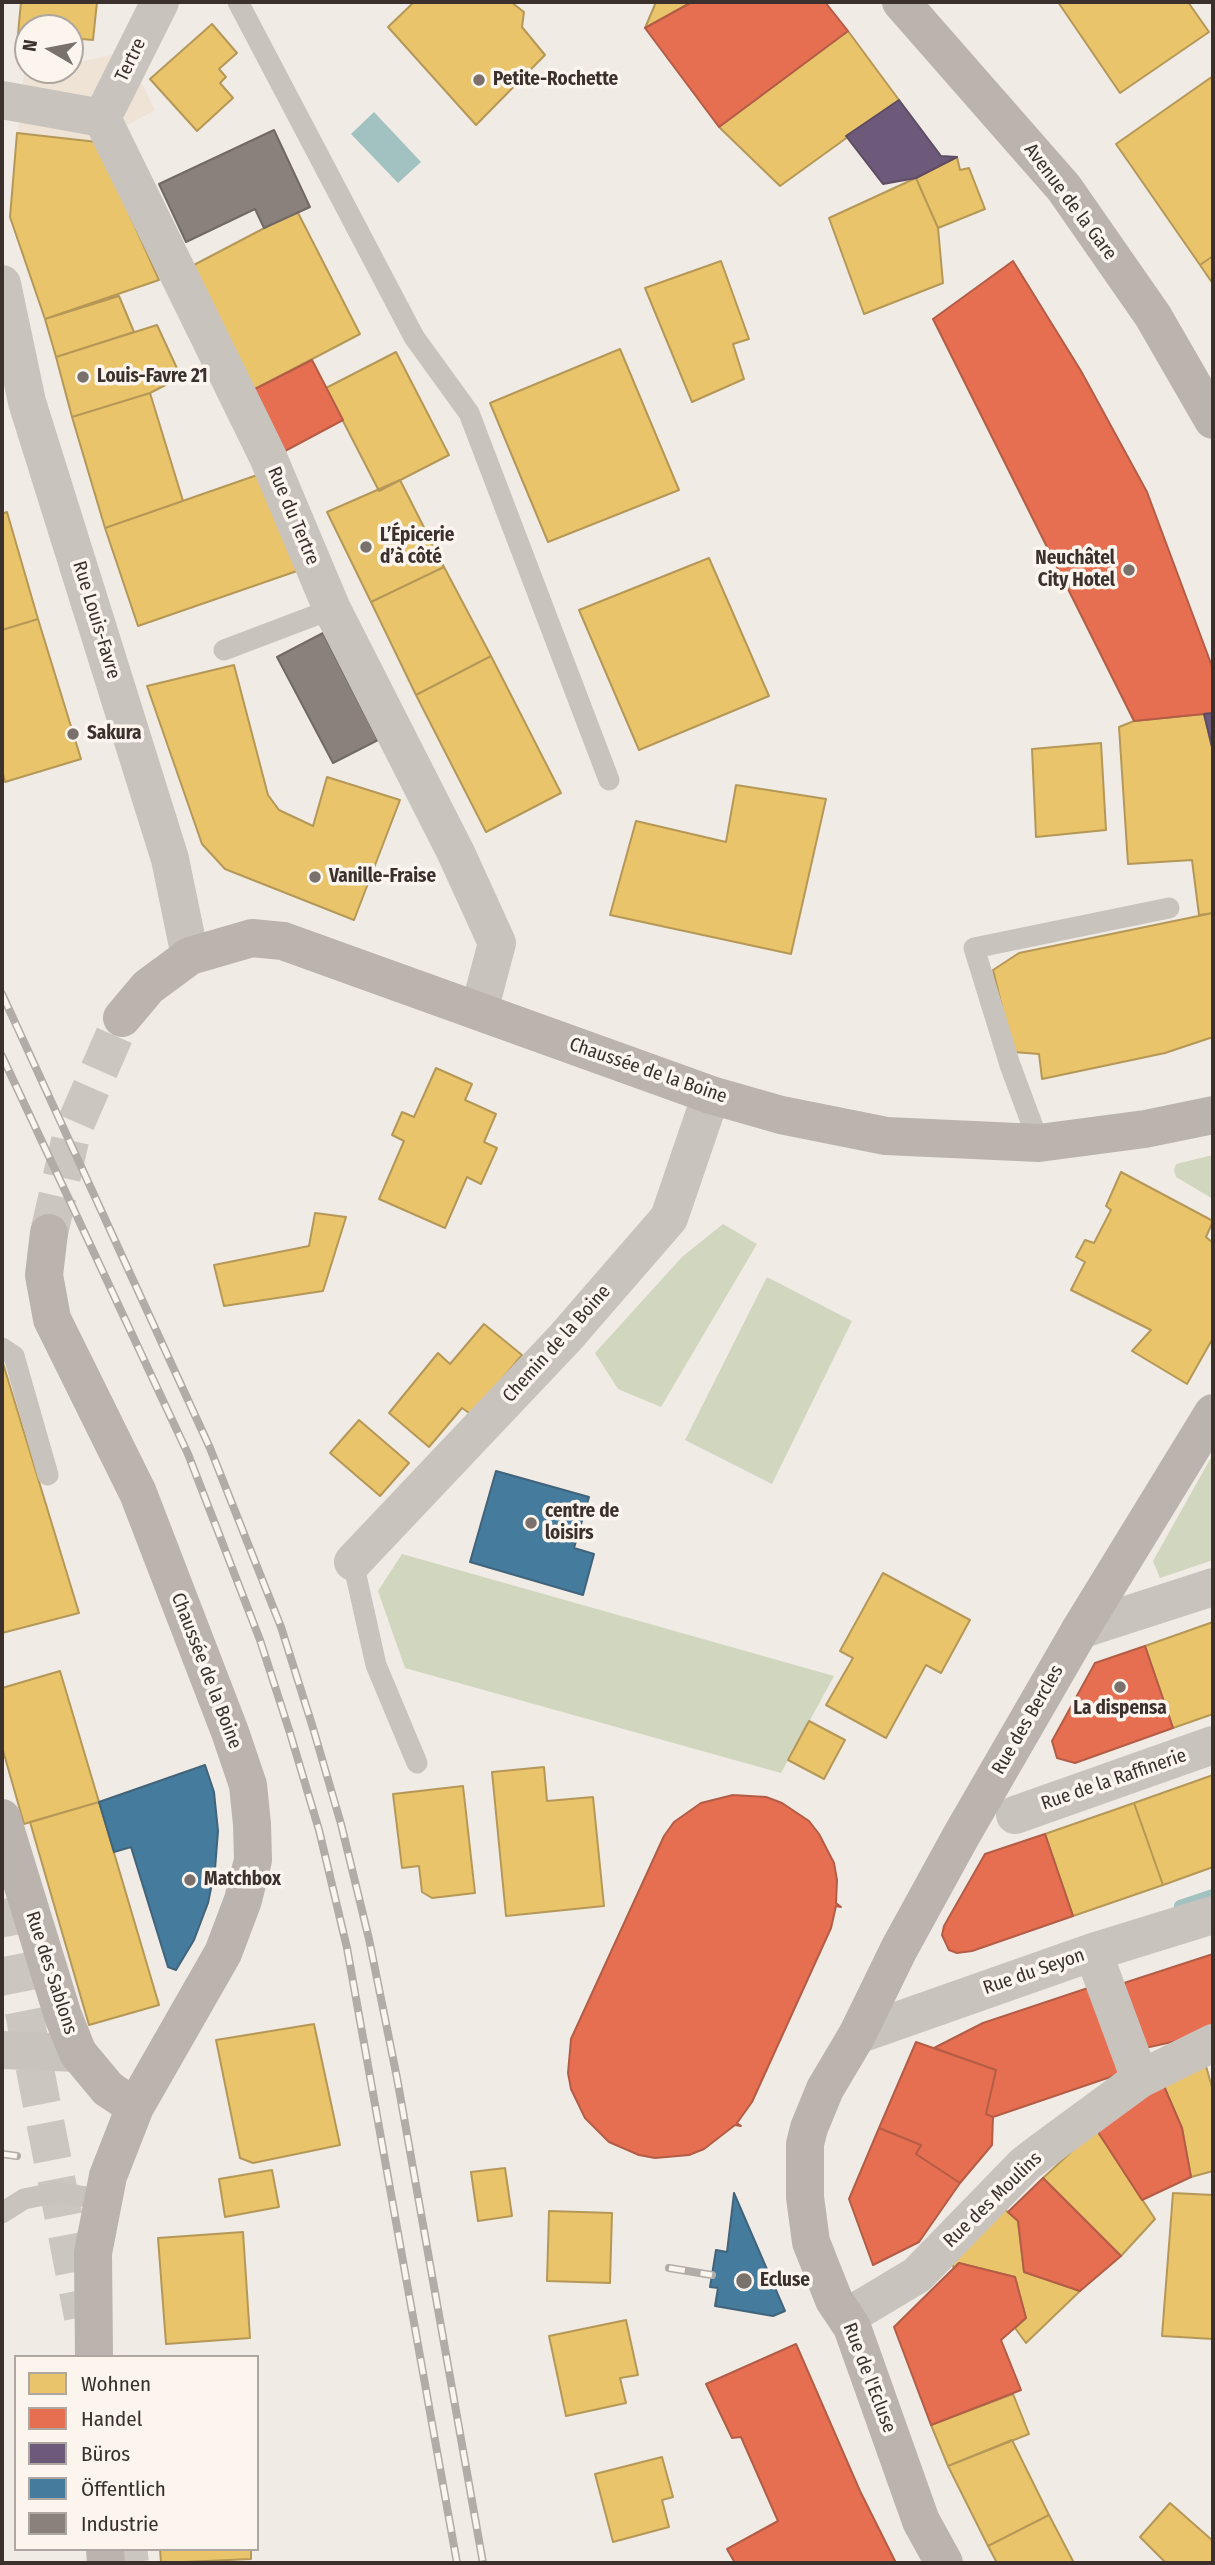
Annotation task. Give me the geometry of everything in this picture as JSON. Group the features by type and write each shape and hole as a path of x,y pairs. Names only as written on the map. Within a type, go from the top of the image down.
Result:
{"main road":[{"name":"Avenue de la Gare","path":"905,3 1064,188 1153,316 1213,420"},
{"name":"Chaussée de la Boine","path":"122,1018 148,987 190,956 252,938 283,941 711,1095 781,1115 886,1136 1039,1143 1145,1129 1213,1115"},
{"name":"Chaussée de la Boine","path":"49,1233 44,1275 52,1319 138,1493 230,1732 248,1785 253,1824 253,1860 243,1900 223,1953 135,2107 108,2176 93,2253 94,2355"},
{"name":"Rue des Bercles","path":"857,2035 899,1949 1080,1630 1213,1413"},
{"name":"Rue des Sablons","path":"2,1818 63,2016 78,2053 108,2089 135,2107"},
{"name":"Rue de l'Ecluse","path":"857,2035 825,2089 805,2144 805,2197 811,2242 834,2300 848,2317 921,2521 944,2563"}],"street":[{"name":"Tertre","path":"102,118 160,2"},
{"path":"2,100 102,118"},
{"name":"Rue du Tertre","path":"102,118 268,457 331,609 456,853 497,943 479,1011"},
{"name":"Rue Louis-Favre","path":"2,284 27,402 170,859 190,956"},
{"name":"Chemin de la Boine","path":"353,1562 565,1338 669,1218 711,1095"},
{"path":"1080,1630 1213,1587"},
{"name":"Rue de la Raffinerie","path":"1015,1815 1072,1782 1213,1745"},
{"name":"Rue du Seyon","path":"857,2035 1093,1952 1213,1915"},
{"path":"1093,1952 1140,2079"},
{"name":"Rue des Moulins","path":"848,2317 917,2275 1025,2164 1140,2079 1213,2043"},
{"path":"2,2050 78,2053"}],"lane":[{"path":"237,2 414,338 468,413 609,780"},
{"path":"224,650 331,609"},
{"path":"1039,1143 1010,1065 974,948 1169,908"},
{"path":"2,1348 14,1356 48,1475"},
{"path":"353,1562 376,1665 417,1763"},
{"path":"2,2213 24,2199 58,2193 103,2200"}],"green space":[{"path":"1213,1155 1213,1199 1176,1177 1174,1170 1176,1164"},
{"path":"723,1224 757,1244 661,1407 618,1389 595,1353 682,1257"},
{"path":"767,1277 852,1321 772,1484 685,1440"},
{"path":"1213,1454 1213,1560 1160,1578 1153,1561"},
{"path":"402,1554 834,1676 781,1773 405,1668 378,1591"}],"shaded area":[{"path":"126,52 155,110 97,142 18,133 23,84 84,84 84,61"}],"water":[{"path":"374,112 421,162 398,183 351,134"}],"building: Wohnen":[{"path":"21,2 97,2 93,40 84,39 84,14 20,14"},
{"name":"Petite-Rochette","path":"414,2 511,2 524,12 522,27 545,55 476,125 388,27"},
{"path":"656,2 692,2 645,28"},
{"path":"1058,2 1188,2 1209,32 1120,93"},
{"path":"212,24 237,53 219,69 226,77 220,83 233,98 197,131 150,79"},
{"path":"848,31 899,100 780,186 719,127"},
{"path":"1213,76 1213,256 1200,265 1116,144"},
{"path":"17,133 97,142 159,280 45,319 10,217"},
{"path":"957,157 960,170 969,168 985,209 938,228 916,178"},
{"path":"916,178 938,228 943,283 864,314 829,218"},
{"path":"297,211 360,334 253,390 190,267"},
{"path":"1213,256 1213,284 1200,265"},
{"path":"721,261 749,339 733,344 744,379 692,402 645,288"},
{"path":"119,296 134,332 56,357 45,319"},
{"path":"157,325 181,377 150,393 72,417 56,357"},
{"path":"620,349 679,490 548,542 490,403"},
{"path":"396,352 449,455 379,491 326,388"},
{"path":"150,393 183,501 105,528 72,417"},
{"path":"263,473 297,571 138,626 105,528"},
{"path":"400,480 444,567 371,602 327,512"},
{"path":"7,512 38,619 2,630 2,514"},
{"path":"709,558 769,696 639,750 579,610"},
{"path":"444,567 491,656 416,695 371,602"},
{"path":"38,619 81,759 5,782 2,770 2,630"},
{"path":"491,656 561,793 486,832 416,695"},
{"path":"234,665 268,795 279,810 313,826 327,777 400,800 354,920 225,869 202,844 147,686"},
{"path":"1204,714 1213,751 1213,913 1199,915 1192,860 1128,864 1119,727 1134,721"},
{"path":"1101,743 1106,830 1036,837 1032,749"},
{"path":"736,785 826,799 791,954 610,915 636,821 726,842"},
{"path":"1213,913 1213,1037 1165,1053 1042,1079 1039,1054 1013,1052 993,970 1019,953"},
{"path":"436,1068 472,1084 465,1100 496,1114 484,1142 497,1148 481,1184 467,1177 445,1228 379,1199 404,1141 392,1135 402,1112 414,1117"},
{"path":"1121,1172 1213,1221 1206,1237 1213,1243 1213,1338 1187,1384 1132,1351 1151,1330 1071,1290 1085,1262 1076,1257 1085,1240 1094,1243 1111,1210 1106,1206"},
{"path":"315,1213 346,1217 323,1291 224,1306 214,1265 309,1246"},
{"path":"484,1324 522,1355 472,1415 462,1408 429,1447 389,1413 438,1353 450,1364"},
{"path":"2,1360 79,1613 2,1633"},
{"path":"359,1420 409,1463 380,1496 330,1453"},
{"path":"883,1573 970,1620 941,1673 926,1665 886,1738 826,1705 853,1658 840,1651"},
{"path":"1213,1622 1213,1714 1173,1728 1145,1646"},
{"path":"60,1671 99,1802 24,1824 2,1747 2,1688"},
{"path":"809,1721 845,1740 824,1779 788,1760"},
{"path":"544,1767 547,1801 593,1797 604,1906 506,1916 492,1772"},
{"path":"1213,1775 1213,1867 1163,1885 1134,1803"},
{"path":"463,1786 475,1893 432,1898 422,1892 419,1866 402,1868 393,1794"},
{"path":"99,1802 159,2005 89,2025 30,1822"},
{"path":"1134,1803 1163,1885 1073,1916 1045,1834"},
{"path":"314,2024 340,2145 253,2163 240,2158 216,2040"},
{"path":"1206,2066 1213,2091 1213,2171 1191,2177 1182,2128 1163,2084"},
{"path":"1096,2129 1155,2219 1121,2256 1043,2178"},
{"path":"505,2168 512,2216 478,2221 471,2172"},
{"path":"272,2170 279,2207 225,2217 219,2179"},
{"path":"1173,2193 1213,2195 1213,2339 1162,2336"},
{"path":"1003,2208 1018,2221 1024,2272 1080,2291 1026,2343 1015,2328 1026,2318 1015,2277 959,2263 954,2268 950,2261"},
{"path":"549,2211 612,2213 610,2283 547,2281"},
{"path":"243,2232 250,2338 166,2344 158,2238"},
{"path":"626,2320 638,2375 620,2378 626,2403 566,2416 549,2336"},
{"path":"1013,2394 1029,2434 948,2466 931,2425"},
{"path":"1012,2440 1049,2515 988,2546 948,2466"},
{"path":"662,2457 673,2497 662,2500 669,2527 613,2542 595,2474"},
{"path":"1170,2503 1213,2541 1213,2563 1166,2563 1140,2537"},
{"path":"1049,2515 1074,2563 997,2563 988,2546"},
{"path":"160,2551 251,2551 251,2559 161,2563"}],"building: Handel":[{"path":"692,2 825,2 848,31 719,127 645,28"},
{"path":"1013,261 1081,371 1147,492 1213,669 1213,713 1134,721 933,319"},
{"path":"312,360 343,420 285,451 253,390"},
{"name":"La dispensa","path":"1145,1646 1173,1728 1075,1763 1057,1758 1052,1741 1095,1663"},
{"path":"733,1795 766,1797 782,1803 809,1821 834,1863 837,1880 836,1903 841,1907 836,1906 831,1928 752,2102 737,2123 741,2126 735,2125 704,2149 689,2155 655,2158 639,2155 609,2142 585,2118 571,2089 568,2073 571,2039 664,1836 674,1822 701,1803"},
{"path":"1045,1834 1073,1916 972,1951 957,1953 949,1950 942,1935 944,1926 985,1854"},
{"path":"1213,1954 1213,2033 1145,2048 1124,1983"},
{"path":"1097,1985 1128,2071 993,2117 986,2114 996,2070 934,2048 983,2023"},
{"path":"916,2042 996,2070 986,2114 993,2117 992,2145 960,2183 916,2154 921,2145 879,2128"},
{"path":"1163,2084 1182,2128 1191,2177 1142,2200 1096,2129"},
{"path":"879,2128 921,2145 916,2154 960,2183 919,2242 873,2265 849,2199"},
{"path":"1043,2178 1121,2256 1080,2291 1024,2272 1018,2221 1008,2212"},
{"path":"959,2263 1015,2277 1026,2318 1001,2340 1021,2390 931,2425 894,2327"},
{"path":"796,2344 860,2491 896,2563 735,2563 727,2549 778,2521 741,2437 732,2438 706,2384"}],"building: Büros":[{"path":"899,100 941,156 957,157 916,178 883,184 846,136"},
{"path":"1213,713 1213,751 1204,714"}],"building: Öffentlich":[{"name":"centre de loisirs","path":"496,1471 589,1497 574,1548 594,1554 583,1595 470,1562"},
{"path":"205,1765 214,1792 218,1831 215,1869 208,1903 194,1940 176,1970 168,1967 131,1847 114,1852 99,1802"},
{"path":"734,2193 785,2311 773,2316 715,2306 718,2288 710,2287 716,2250 727,2252"}],"building: Industrie":[{"path":"274,130 310,207 264,228 255,209 186,242 159,184"},
{"path":"323,633 378,740 333,763 277,657"}],"waterway":[{"path":"1180,1906 1213,1895"}],"tunnel":[{"path":"49,1233 72,1132 122,1018"},
{"path":"2,1899 83,2317"},
{"path":"128,2551 130,2563"}],"railway":[{"path":"2,994 210,1448 281,1627 313,1728 341,1824 369,1939 397,2078 483,2563"},
{"path":"2,1056 188,1454 260,1640 290,1733 319,1830 347,1948 457,2563"},
{"path":"2,2154 17,2156"},
{"path":"669,2268 712,2275"}],"place":[{"name":"Petite-Rochette","path":"479,80"},
{"name":"Louis-Favre 21","path":"83,377"},
{"name":"L’Épicerie d’à côté","path":"366,547"},
{"name":"Neuchâtel City Hotel","path":"1129,570"},
{"name":"Sakura","path":"73,734"},
{"name":"Vanille-Fraise","path":"315,877"},
{"name":"centre de loisirs","path":"531,1523"},
{"name":"La dispensa","path":"1120,1687"},
{"name":"Matchbox","path":"190,1880"},
{"name":"Ecluse","path":"744,2281"}]}
